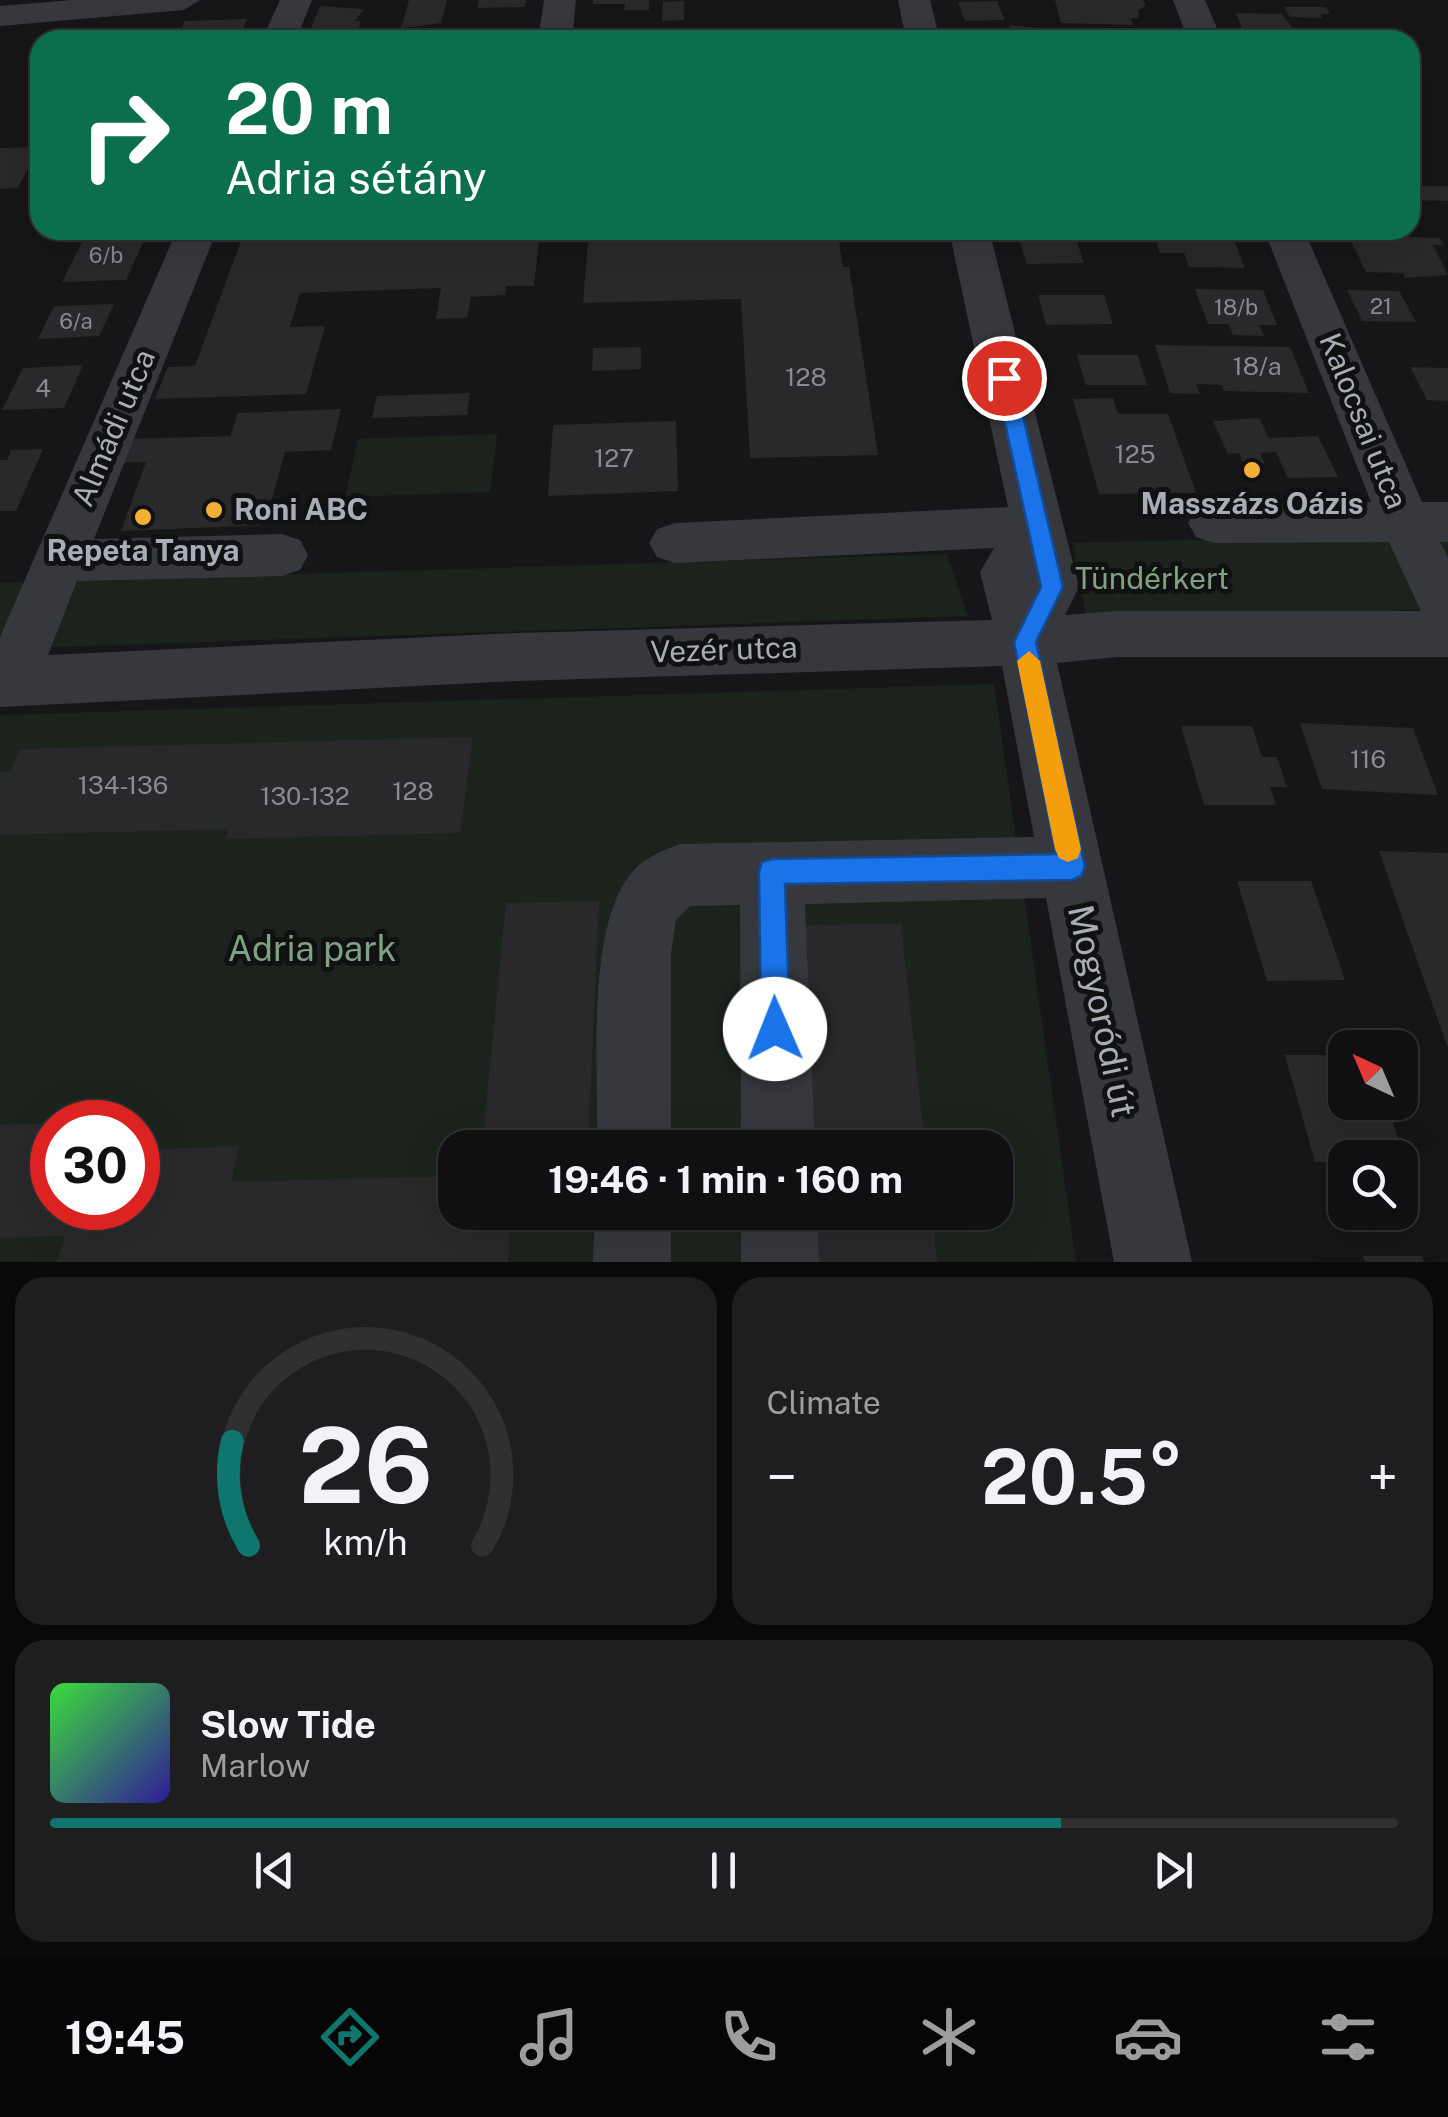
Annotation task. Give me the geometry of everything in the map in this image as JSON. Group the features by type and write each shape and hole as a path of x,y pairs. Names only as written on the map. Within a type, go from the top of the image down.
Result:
{"street":[{"path":"11,17 184,0"},
{"path":"282,30 296,0"},
{"path":"557,30 560,0"},
{"path":"914,0 922,30"},
{"path":"1189,0 1202,30"},
{"name":"Almádi utca","path":"4,682 193,240"},
{"path":"971,240 1052,587 1025,642"},
{"name":"Kalocsai utca","path":"1289,240 1426,523 1448,610"},
{"path":"1214,523 1426,523"},
{"path":"675,543 1040,526"},
{"path":"58,560 282,555"},
{"name":"Vezér utca","path":"4,682 536,656 1025,642 1118,634 1448,634"},
{"name":"Mogyoródi út","path":"1025,642 1153,1262"},
{"path":"634,1130 639,946 646,907 664,884 680,875 1072,867"},
{"path":"772,872 778,1130"},
{"path":"632,1262 633,1230"},
{"path":"779,1230 780,1262"}],"green space":[{"path":"497,434 490,492 345,497 358,439"},
{"name":"Tündérkert","path":"1448,533 1448,609 1086,618 1073,543"},
{"path":"947,554 968,616 0,649 0,583"},
{"name":"Adria park","path":"994,684 1076,1262 0,1262 0,715"}],"building":[{"path":"409,0 447,0 441,23 401,28"},
{"path":"479,0 526,0 525,7 477,8"},
{"path":"593,0 649,0 649,10 624,10 625,4 593,4"},
{"path":"1055,0 1143,0 1146,6 1138,10 1139,18 1131,18 1133,25 1061,23"},
{"path":"684,1 684,20 662,21 663,2"},
{"path":"997,1 1005,20 965,21 958,2"},
{"path":"320,6 364,9 355,21 361,21 358,30 310,30"},
{"path":"1284,7 1326,7 1330,14 1320,14 1322,18 1290,17"},
{"path":"1236,13 1282,14 1294,30 1243,30"},
{"path":"247,19 242,30 180,30 185,21"},
{"path":"1009,25 1048,30 1011,30"},
{"path":"30,147 30,168 17,188 0,189 0,148"},
{"path":"1420,186 1448,186 1448,201 1420,200"},
{"path":"1440,238 1444,245 1433,245 1448,275 1405,278 1403,273 1366,272 1350,240"},
{"path":"83,240 144,240 126,280 62,282"},
{"path":"241,240 539,240 534,286 506,286 505,295 471,297 467,318 436,319 441,288 300,293 290,327 325,326 306,394 155,399 168,367 195,366"},
{"path":"588,240 839,240 843,267 849,267 878,455 750,458 741,299 583,303"},
{"path":"1019,240 1076,240 1084,263 1027,264"},
{"path":"1156,240 1234,240 1245,268 1189,267 1184,253 1160,253"},
{"path":"1195,289 1263,290 1277,325 1259,325 1264,336 1233,335 1229,324 1208,324"},
{"path":"1347,290 1399,291 1416,322 1362,321"},
{"path":"1038,295 1104,295 1113,324 1046,325"},
{"path":"114,304 99,336 38,339 54,306"},
{"path":"1155,345 1290,347 1309,393 1224,391 1222,385 1196,384 1200,394 1170,393"},
{"path":"641,347 641,369 592,371 593,348"},
{"path":"1077,355 1138,355 1147,385 1086,385"},
{"path":"83,365 64,408 2,410 23,368"},
{"path":"1410,367 1448,368 1448,401 1427,400"},
{"path":"470,393 467,415 372,418 377,396"},
{"path":"1113,398 1118,414 1168,414 1196,493 1099,494 1073,399"},
{"path":"341,409 331,450 285,452 265,525 121,531 146,462 121,463 130,439 230,436 238,413"},
{"path":"1259,418 1269,438 1318,436 1338,477 1288,478 1276,452 1260,453 1265,464 1244,465 1239,453 1228,454 1213,421"},
{"path":"676,421 678,491 548,496 553,425"},
{"path":"43,449 16,511 0,511 0,460 7,460 11,450"},
{"path":"1300,723 1413,728 1438,795 1322,789"},
{"path":"1181,726 1252,726 1262,757 1277,757 1287,787 1270,787 1276,805 1204,805"},
{"path":"473,737 460,833 226,839 229,829 0,835 0,772 11,771 20,749"},
{"path":"1379,851 1448,853 1448,1046 1447,1046"},
{"path":"1237,881 1311,881 1345,980 1267,981"},
{"path":"599,901 589,1130 484,1130 506,903"},
{"path":"901,924 923,1130 812,1130 801,925"},
{"path":"1285,1055 1328,1055 1328,1120 1392,1120 1399,1140 1328,1140 1328,1162 1315,1162"},
{"path":"30,1124 30,1230 160,1230 160,1149 239,1146 231,1182 438,1176 438,1230 511,1230 508,1262 57,1262 65,1236 0,1238 0,1125"},
{"path":"817,1230 934,1230 937,1262 819,1262"},
{"path":"1363,1256 1422,1256 1424,1262 1365,1262"}],"slow traffic":[{"path":"1029,661 1068,849"}],"place":[{"name":"Masszázs Oázis","path":"1252,470"},
{"name":"Roni ABC","path":"214,510"},
{"name":"Repeta Tanya","path":"143,517"}],"route":[{"path":"775,1029 772,872 1072,867 1025,642 1052,587 1004,378"}]}
